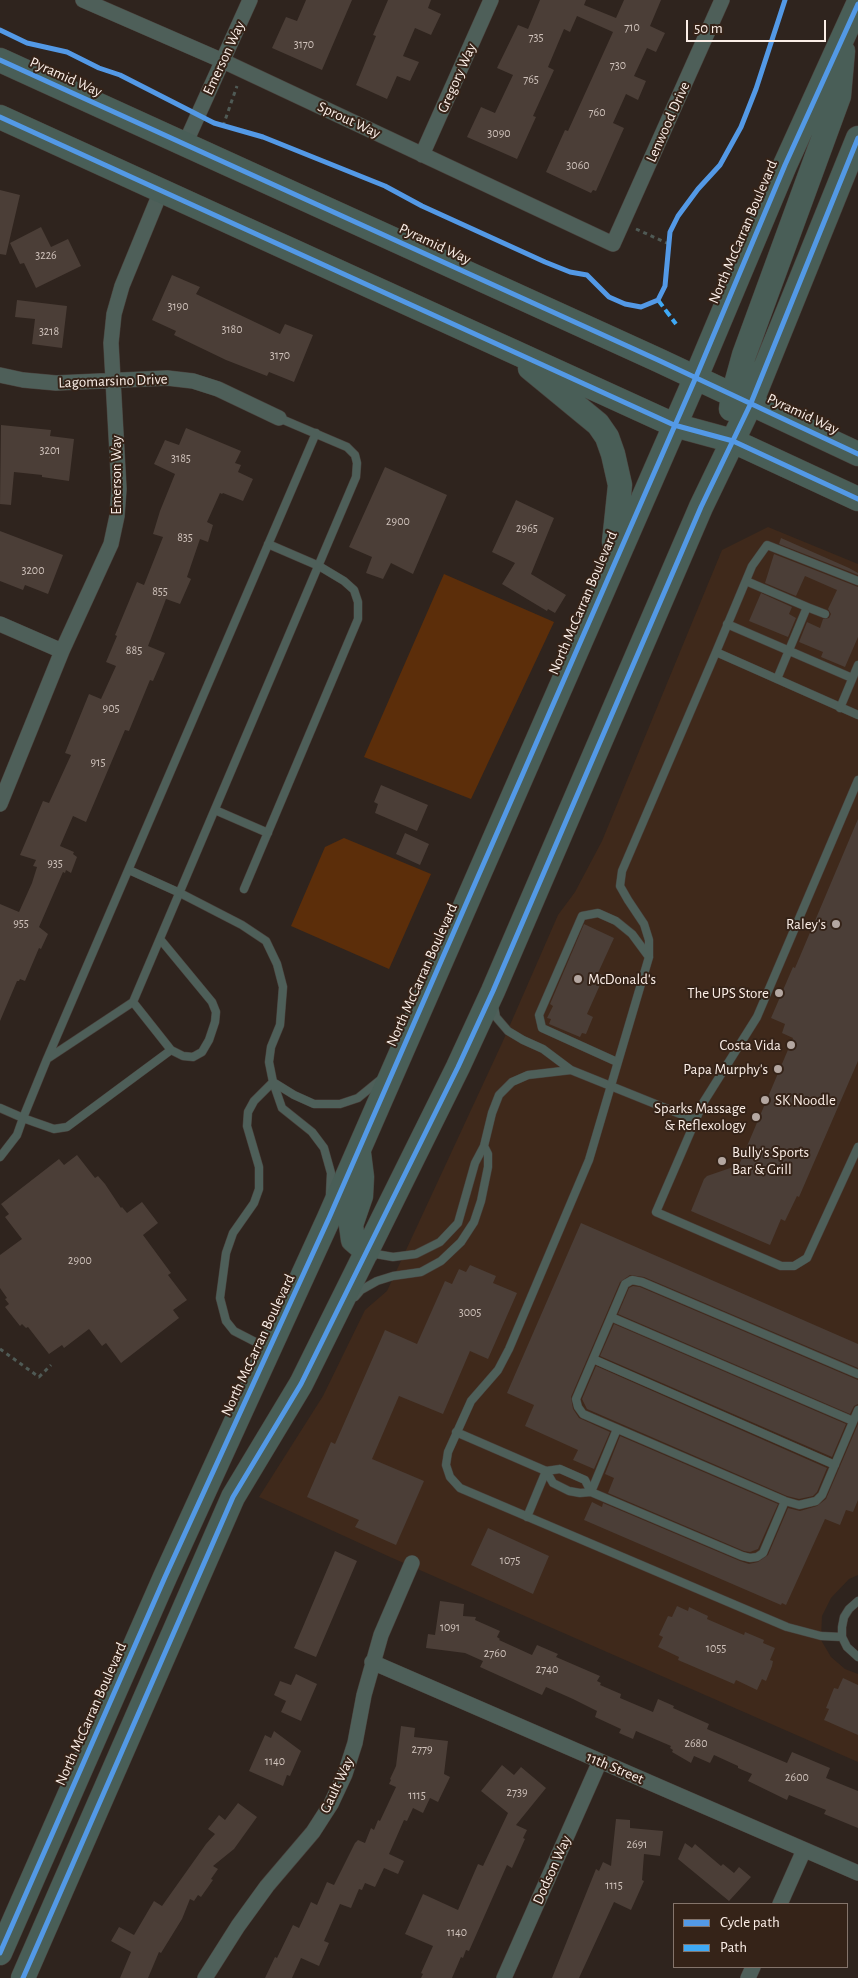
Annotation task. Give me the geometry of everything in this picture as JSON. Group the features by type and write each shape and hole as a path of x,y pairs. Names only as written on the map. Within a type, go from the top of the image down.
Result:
{"main road":[{"name":"North McCarran Boulevard","path":"0,1953 165,1576 270,1350 400,1057 609,573 696,378 785,165 858,4"},
{"path":"23,1978 232,1497 297,1391 458,1067 493,991 700,506 733,441 742,399 748,344 839,96 844,34"},
{"name":"Pyramid Way","path":"0,60 742,399 858,454"},
{"path":"0,117 506,347 674,426 733,441 858,499"},
{"path":"742,399 858,138"},
{"path":"506,347 598,424 607,437 620,486 618,516 609,573"},
{"path":"359,1148 362,1176 361,1196 351,1226 353,1240 367,1252"}],"street":[{"name":"Sprout Way","path":"83,0 243,70 613,244"},
{"name":"Emerson Way","path":"185,144 250,0"},
{"name":"Gregory Way","path":"422,155 491,0"},
{"name":"Lenwood Drive","path":"613,244 722,0"},
{"name":"Emerson Way","path":"0,804 62,651 111,544 117,516 119,488 111,343 114,314 122,286 161,191"},
{"name":"Lagomarsino Drive","path":"0,375 22,380 56,383 167,378 193,381 218,389 279,418"},
{"path":"0,624 62,651"},
{"name":"Gault Way","path":"205,1978 238,1926 267,1886 313,1832 331,1804 345,1774 355,1743 372,1662 381,1635 412,1563"},
{"name":"11th Street","path":"372,1662 858,1873"},
{"name":"Dodson Way","path":"504,1978 600,1761"},
{"path":"780,1903 804,1850"}],"lane":[{"path":"47,1059 134,1002 356,478 357,463 355,455 347,447 279,418"},
{"path":"0,1157 17,1136 47,1059 316,433"},
{"path":"244,888 358,619 358,602 354,590 344,581 319,566 268,544"},
{"path":"842,1637 821,1636 787,1627 460,1488 450,1477 446,1464 448,1452 470,1402 498,1370 509,1349 588,1160 649,957 649,940 644,924 620,886 622,872 752,566 767,545 858,581"},
{"path":"746,581 825,614"},
{"path":"777,679 807,607"},
{"path":"727,624 852,678"},
{"path":"716,652 858,715"},
{"path":"840,708 858,665"},
{"path":"858,780 757,1017 703,1103 656,1212 782,1266 794,1266 807,1258 858,1147"},
{"path":"215,810 268,833"},
{"path":"129,870 180,893 242,925 266,941 277,964 284,988 280,1025 271,1047 269,1062 273,1082 282,1108 312,1132 324,1148 331,1173 329,1218"},
{"path":"617,1062 542,1028 539,1015 582,916 598,913 616,921 632,934 649,957"},
{"path":"134,1002 171,1050 184,1056 193,1057 202,1052 212,1031 216,1012 212,1002 160,939"},
{"path":"493,991 496,1017 508,1031 543,1050 571,1070 695,1120"},
{"path":"0,1108 54,1129 68,1127 171,1050"},
{"path":"273,1082 294,1096 314,1104 340,1104 358,1098 373,1087 400,1057"},
{"path":"367,1252 393,1257 416,1254 440,1242 458,1223 499,1095 512,1082 528,1075 571,1070"},
{"path":"270,1350 234,1331 226,1321 220,1298 226,1253 233,1233 254,1203 259,1189 259,1167 247,1126 248,1112 254,1101 273,1082"},
{"path":"329,1327 361,1290 377,1281 392,1276 421,1272 441,1262 461,1242 474,1222 481,1201 488,1167 488,1154 484,1146"},
{"path":"858,1374 642,1282 632,1280 625,1284 576,1399 582,1414 785,1501 799,1505 816,1501 822,1495 858,1410"},
{"path":"611,1317 853,1421"},
{"path":"593,1359 835,1465"},
{"path":"591,1492 617,1429"},
{"path":"456,1432 546,1471 560,1469 569,1472 585,1480 591,1492"},
{"path":"546,1471 553,1483 569,1491 591,1492 750,1558 757,1557 763,1553 785,1501"},
{"path":"527,1517 546,1471"},
{"path":"858,1601 849,1609 844,1617 842,1627 842,1637 847,1647 858,1657"}],"path":[{"path":"223,126 243,70"},
{"path":"622,223 669,244"},
{"path":"0,1349 39,1378 51,1365"}],"shaded area":[{"path":"768,527 858,564 858,1575 849,1579 831,1598 822,1616 821,1640 831,1657 845,1669 858,1674 858,1762 390,1557 259,1497 323,1396 365,1310 387,1291 503,1041 558,915 575,892 602,841 722,550"},
{"path":"444,574 554,622 471,799 364,757"},
{"path":"344,838 431,874 389,969 291,926 325,847"}],"building":[{"path":"306,0 352,0 322,70 272,48 286,17 297,21"},
{"path":"388,0 431,0 428,8 441,14 431,35 415,28 403,56 419,62 410,81 397,76 387,99 356,85 376,36 373,35"},
{"path":"540,0 586,0 584,5 616,18 624,0 661,0 650,26 665,33 656,52 647,48 634,76 646,81 638,100 626,94 613,123 624,128 596,191 593,190 591,193 546,172 565,130 568,131 613,32 577,16 570,32 564,29 548,67 554,70 533,116 536,117 517,159 467,137 481,107 495,113 513,75 497,68 518,25 528,29"},
{"path":"0,190 20,195 6,255 0,254"},
{"path":"41,227 51,247 68,239 81,266 36,288 24,263 20,264 10,243"},
{"path":"172,275 200,287 196,294 280,334 285,324 313,335 294,382 269,372 267,376 226,360 174,335 176,331 152,320"},
{"path":"17,300 67,306 62,348 32,344 35,319 15,317"},
{"path":"1,425 51,430 50,436 74,439 69,481 42,477 42,475 14,472 11,505 0,504"},
{"path":"186,428 241,451 235,463 241,465 238,472 253,479 243,501 220,493 207,522 213,525 208,542 200,539 187,577 191,579 180,604 166,599 148,646 165,653 153,681 150,680 129,731 125,730 86,822 73,816 60,846 74,852 73,854 77,857 71,873 66,870 65,873 63,872 39,927 48,934 41,949 39,948 25,981 20,979 17,981 0,1021 0,904 19,912 32,883 37,867 33,866 36,860 20,855 43,801 49,803 71,755 65,753 89,694 101,699 116,666 106,662 137,582 144,585 163,537 153,534 175,474 154,464 165,440 179,445"},
{"path":"385,467 447,495 413,574 391,563 383,579 366,573 372,557 349,547"},
{"path":"516,500 554,518 531,574 566,595 555,613 548,609 547,611 502,584 515,563 492,552"},
{"path":"0,531 63,555 48,594 25,585 23,590 0,581"},
{"path":"781,538 849,568 858,573 858,575 779,544"},
{"path":"774,554 858,587 858,637 845,667 821,657 823,652 799,642 807,622 820,628 823,619 829,618 831,614 828,609 837,590 805,576 796,596 765,583"},
{"path":"761,593 792,607 789,614 796,618 788,637 749,621"},
{"path":"381,785 428,805 417,831 375,813 378,804 374,802"},
{"path":"858,819 858,1061 799,1197 797,1196 785,1221 781,1219 770,1245 691,1211 707,1176 739,1165 793,1038 782,1033 785,1024 771,1018 793,967 795,968"},
{"path":"405,833 429,844 420,865 396,854"},
{"path":"584,924 614,938 598,973 604,976 587,1014 593,1017 586,1034 582,1033 580,1037 549,1024 551,1019 547,1018 553,1006 550,1004"},
{"path":"77,1155 95,1178 98,1176 105,1184 121,1208 127,1213 142,1202 158,1223 143,1235 171,1273 168,1275 187,1300 173,1310 179,1318 121,1363 106,1343 102,1346 89,1329 64,1348 62,1345 49,1354 28,1327 26,1328 22,1324 20,1326 5,1307 9,1304 0,1288 0,1255 22,1239 5,1217 9,1214 1,1204 59,1159 64,1165"},
{"path":"581,1223 858,1344 858,1368 644,1277 630,1275 620,1282 571,1397 573,1409 579,1418 610,1432 594,1469 573,1460 578,1450 525,1426 534,1405 507,1393"},
{"path":"470,1265 496,1276 493,1283 517,1293 488,1359 470,1351 443,1414 399,1396 372,1459 424,1481 396,1545 355,1527 359,1520 307,1497 331,1442 335,1444 385,1330 417,1344 445,1281 452,1284 459,1269 466,1272"},
{"path":"633,1286 640,1287 858,1380 858,1404 854,1406 850,1414 618,1314 629,1288"},
{"path":"614,1324 846,1424 832,1457 600,1356"},
{"path":"596,1366 827,1468 817,1492 813,1496 799,1499 787,1496 587,1409 582,1399"},
{"path":"858,1424 858,1500 853,1512 846,1510 840,1525 825,1519 786,1605 782,1603 781,1605 584,1520 592,1502 602,1507 603,1503 740,1561 749,1564 758,1562 768,1555 788,1508 800,1511 817,1506 826,1499"},
{"path":"620,1436 778,1504 758,1549 750,1552 744,1551 608,1493 614,1478 605,1474"},
{"path":"488,1528 549,1556 533,1594 471,1565"},
{"path":"335,1551 357,1561 316,1657 294,1648"},
{"path":"440,1601 464,1604 463,1616 476,1617 475,1620 500,1631 497,1637 499,1640 532,1655 537,1645 558,1654 556,1657 600,1676 597,1681 601,1683 600,1685 621,1694 620,1698 653,1712 658,1699 709,1724 707,1729 787,1763 792,1752 830,1768 826,1778 858,1791 858,1828 824,1814 826,1810 789,1795 787,1800 748,1781 752,1774 714,1755 710,1763 694,1756 691,1763 672,1752 671,1746 636,1731 633,1739 619,1733 621,1729 595,1717 597,1711 546,1687 542,1695 480,1667 483,1661 465,1653 426,1648 428,1634 435,1635"},
{"path":"677,1606 688,1611 689,1607 708,1616 707,1619 744,1635 745,1632 764,1640 763,1643 775,1648 770,1660 773,1661 772,1666 766,1681 762,1679 757,1690 736,1680 734,1684 678,1660 679,1657 658,1647 663,1637 659,1635 668,1616 672,1617"},
{"path":"296,1674 317,1684 301,1721 281,1712 286,1701 274,1695 280,1681 291,1685"},
{"path":"843,1678 858,1685 858,1735 824,1720 829,1709 826,1708 834,1688 838,1689"},
{"path":"401,1726 415,1728 414,1737 448,1741 444,1774 450,1777 438,1802 430,1798 423,1813 413,1808 407,1821 404,1820 389,1854 404,1861 398,1874 384,1868 375,1887 365,1883 362,1890 359,1889 351,1908 340,1904 324,1941 329,1943 319,1966 301,1958 292,1978 265,1978 293,1925 299,1928 311,1902 317,1905 327,1882 334,1885 355,1843 358,1840 365,1843 371,1828 374,1830 378,1820 380,1821 396,1787 389,1784 396,1766"},
{"path":"274,1731 301,1751 290,1776 287,1775 283,1786 249,1771 265,1735 271,1738"},
{"path":"502,1765 514,1775 521,1767 546,1788 516,1825 527,1830 523,1838 525,1839 512,1868 507,1865 469,1951 466,1950 463,1958 461,1957 452,1978 421,1978 423,1974 421,1973 433,1946 405,1934 423,1894 458,1910 478,1864 483,1866 508,1813 481,1791"},
{"path":"238,1803 257,1817 234,1849 213,1866 218,1869 201,1897 198,1895 194,1901 190,1899 182,1919 161,1953 159,1952 148,1978 120,1978 131,1952 111,1941 119,1927 134,1935 154,1901 162,1906 215,1834 208,1829 219,1815 225,1820"},
{"path":"616,1819 630,1820 630,1828 663,1831 660,1856 644,1854 642,1880 644,1881 631,1910 614,1902 579,1978 552,1978 596,1869 599,1871 603,1862 611,1866"},
{"path":"685,1843 692,1848 695,1844 721,1866 723,1864 734,1873 739,1867 751,1877 729,1901 678,1859"}],"marked path":[{"path":"658,300 676,324"}],"cycle path":[{"path":"0,30 27,43 67,52 99,68 120,75 214,123 263,137 385,186 422,206 545,262 570,272 587,275 609,297 625,304 641,307 658,300 665,286 670,232 678,216 698,189 720,165 741,127 756,89 785,0"},
{"path":"0,1953 165,1577 329,1218 696,377 785,165 858,4"},
{"path":"0,60 658,360 858,454"},
{"path":"0,117 674,425 733,441 858,499"},
{"path":"23,1978 233,1497 301,1384 458,1067 493,991 701,507 751,403 858,138"}],"place":[{"name":"Raley's","path":"836,924"},
{"name":"McDonald's","path":"578,979"},
{"name":"The UPS Store","path":"779,993"},
{"name":"Costa Vida","path":"791,1045"},
{"name":"Papa Murphy's","path":"778,1069"},
{"name":"SK Noodle","path":"765,1100"},
{"name":"Sparks Massage & Reflexology","path":"756,1117"},
{"name":"Bully's Sports Bar & Grill","path":"722,1161"}]}
